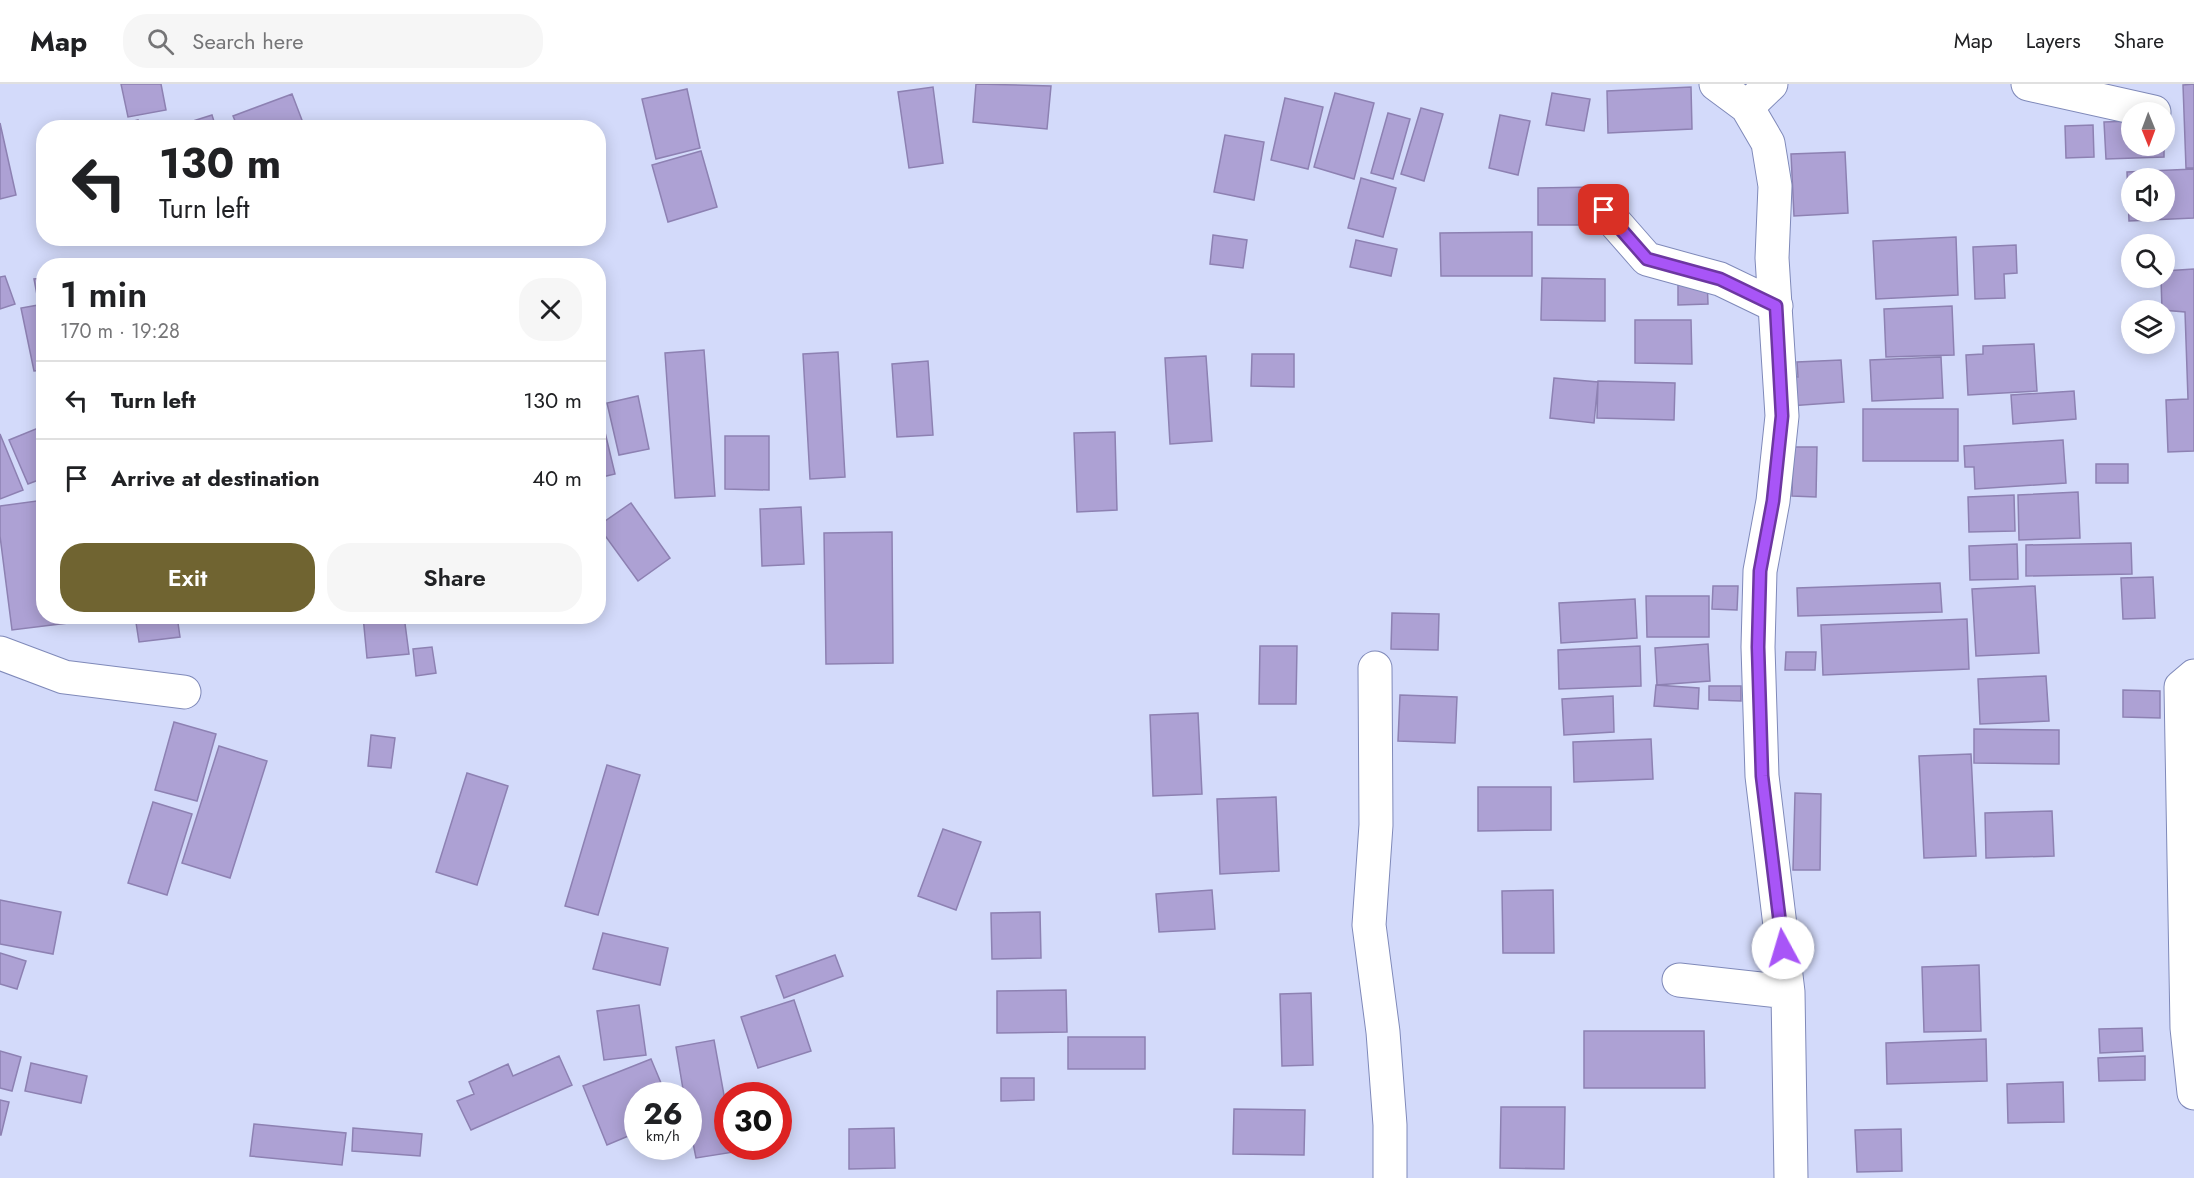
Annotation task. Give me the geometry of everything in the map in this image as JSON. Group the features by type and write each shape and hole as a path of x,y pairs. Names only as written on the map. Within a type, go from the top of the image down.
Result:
{"street":[{"path":"1716,84 1747,108 1768,143 1775,186 1772,258 1782,416 1773,501 1760,571 1758,647 1762,776 1788,992 1791,1178"},
{"path":"1747,108 1772,84"},
{"path":"2028,84 2121,105"},
{"path":"1604,210 1647,259 1720,279 1776,306"},
{"path":"0,653 64,677 184,692"},
{"path":"1375,668 1376,825 1369,925 1383,1032 1390,1125 1390,1178"},
{"path":"2194,676 2181,687 2187,1028 2194,1094"},
{"path":"1678,980 1788,992"}],"building":[{"path":"121,84 161,84 166,110 128,117"},
{"path":"976,84 1051,86 1047,129 973,122"},
{"path":"2194,84 2194,168 2186,168 2183,85"},
{"path":"933,87 943,163 909,168 898,92"},
{"path":"1691,87 1692,129 1608,133 1607,91"},
{"path":"687,89 700,148 656,159 642,99"},
{"path":"1335,93 1374,103 1354,179 1314,167"},
{"path":"1552,93 1590,99 1584,131 1546,125"},
{"path":"292,94 302,120 235,120 233,116"},
{"path":"1285,98 1323,107 1308,169 1271,160"},
{"path":"1421,108 1443,114 1424,181 1401,174"},
{"path":"1388,113 1410,119 1393,179 1371,173"},
{"path":"212,115 214,120 196,120"},
{"path":"1500,115 1530,121 1518,175 1489,168"},
{"path":"2121,121 2121,156 2164,157 2106,159 2104,122"},
{"path":"0,123 16,195 0,199"},
{"path":"2093,125 2094,157 2066,158 2065,126"},
{"path":"1225,135 1264,142 1254,200 1214,192"},
{"path":"701,151 717,207 668,222 652,165"},
{"path":"1845,152 1848,213 1794,216 1791,154"},
{"path":"2194,169 2194,218 2175,219 2175,170"},
{"path":"1361,178 1396,188 1383,237 1348,228"},
{"path":"1596,187 1596,225 1538,225 1538,188"},
{"path":"1532,232 1532,276 1441,276 1440,233"},
{"path":"1213,235 1247,240 1243,268 1210,264"},
{"path":"1956,237 1958,295 1876,299 1873,241"},
{"path":"1356,240 1397,249 1391,276 1350,267"},
{"path":"2016,245 2017,273 2004,274 2005,298 1975,299 1973,247"},
{"path":"2194,269 2194,451 2168,452 2166,400 2188,399 2185,312 2175,311 2175,300 2162,300 2161,288 2175,288 2175,270"},
{"path":"5,276 15,304 0,309 0,277"},
{"path":"1542,278 1605,279 1605,321 1541,320"},
{"path":"1707,278 1708,304 1678,305 1678,279"},
{"path":"36,305 36,371 34,371 21,308"},
{"path":"1952,306 1954,355 1886,357 1884,309"},
{"path":"1635,320 1691,320 1692,364 1635,363"},
{"path":"2034,344 2037,391 1968,395 1966,355 1983,354 1983,346"},
{"path":"704,350 715,496 675,498 665,353"},
{"path":"838,352 845,477 810,479 803,354"},
{"path":"1252,354 1294,354 1294,387 1251,386"},
{"path":"1206,356 1212,441 1170,444 1165,358"},
{"path":"1941,357 1943,398 1872,401 1870,360"},
{"path":"1841,360 1844,402 1789,406 1787,377 1798,377 1797,362"},
{"path":"928,361 933,435 897,437 892,364"},
{"path":"1554,378 1598,382 1594,423 1550,418"},
{"path":"1598,381 1675,383 1674,420 1597,418"},
{"path":"2074,391 2076,419 2013,424 2011,395"},
{"path":"638,396 649,449 619,455 607,403"},
{"path":"1863,409 1958,409 1958,461 1863,461"},
{"path":"36,429 36,481 28,484 9,440"},
{"path":"1115,432 1117,510 1077,512 1074,433"},
{"path":"0,434 23,490 0,499"},
{"path":"606,436 615,474 606,476"},
{"path":"725,436 769,436 769,490 725,489"},
{"path":"2063,440 2066,483 1975,489 1974,467 1965,467 1964,446"},
{"path":"1793,447 1817,447 1816,497 1792,496"},
{"path":"2096,464 2128,464 2128,483 2096,483"},
{"path":"2078,492 2080,538 2019,540 2018,495"},
{"path":"2014,495 2015,531 1969,532 1968,497"},
{"path":"36,501 36,624 60,624 12,630 0,536 0,506"},
{"path":"631,503 670,558 638,581 606,537 606,520"},
{"path":"801,507 804,564 762,566 760,509"},
{"path":"892,532 893,663 826,664 824,533"},
{"path":"2131,543 2132,574 2026,576 2026,545"},
{"path":"2017,544 2018,579 1970,580 1969,546"},
{"path":"2153,577 2155,618 2123,619 2121,578"},
{"path":"1940,583 1942,612 1798,616 1797,588"},
{"path":"1713,586 1738,586 1737,610 1712,609"},
{"path":"2035,586 2039,653 1976,656 1972,589"},
{"path":"1646,596 1709,596 1709,637 1647,637"},
{"path":"1635,599 1637,638 1561,643 1559,603"},
{"path":"1392,613 1439,614 1438,650 1391,649"},
{"path":"1967,619 1969,669 1823,675 1821,625"},
{"path":"136,624 178,624 180,637 139,642"},
{"path":"364,624 405,624 409,654 367,658"},
{"path":"1708,644 1710,681 1657,685 1655,648"},
{"path":"1260,646 1297,646 1296,704 1259,704"},
{"path":"1640,646 1641,686 1559,689 1558,650"},
{"path":"432,647 436,673 416,676 413,649"},
{"path":"1786,652 1816,652 1815,670 1785,670"},
{"path":"2046,676 2049,721 1980,724 1978,679"},
{"path":"1656,685 1699,688 1698,709 1654,706"},
{"path":"1709,686 1741,686 1741,701 1709,700"},
{"path":"2123,690 2160,691 2160,718 2123,717"},
{"path":"1400,695 1457,697 1455,743 1398,741"},
{"path":"1613,696 1614,732 1564,735 1562,699"},
{"path":"1198,713 1202,794 1153,796 1150,715"},
{"path":"174,722 216,734 197,801 155,790"},
{"path":"1974,729 2059,730 2059,764 1974,763"},
{"path":"371,735 395,738 391,768 368,766"},
{"path":"1651,739 1653,779 1574,782 1573,742"},
{"path":"219,746 267,761 230,878 182,863"},
{"path":"1971,754 1976,856 1924,858 1919,756"},
{"path":"607,765 640,775 598,915 565,906"},
{"path":"467,773 508,786 477,885 436,872"},
{"path":"1478,787 1551,787 1551,830 1478,831"},
{"path":"1795,793 1821,794 1820,870 1793,870"},
{"path":"1276,797 1279,871 1220,874 1217,799"},
{"path":"153,802 192,814 167,895 128,883"},
{"path":"2052,811 2054,856 1986,858 1985,813"},
{"path":"943,829 981,842 956,910 918,896"},
{"path":"1212,890 1215,929 1159,932 1156,894"},
{"path":"1553,890 1554,953 1503,953 1502,891"},
{"path":"0,900 61,912 53,954 0,944"},
{"path":"1040,912 1041,958 992,959 991,913"},
{"path":"603,933 668,948 660,985 593,969"},
{"path":"0,953 26,961 17,989 0,984"},
{"path":"835,955 843,976 784,998 776,976"},
{"path":"1979,965 1981,1031 1924,1032 1922,967"},
{"path":"1066,990 1067,1032 997,1033 997,991"},
{"path":"1311,993 1313,1065 1282,1066 1280,994"},
{"path":"794,1000 811,1051 758,1068 741,1017"},
{"path":"639,1005 646,1055 604,1060 597,1011"},
{"path":"2142,1028 2143,1051 2100,1053 2099,1029"},
{"path":"1584,1031 1704,1031 1705,1088 1584,1088"},
{"path":"1068,1037 1145,1037 1145,1069 1068,1069"},
{"path":"1986,1039 1987,1081 1887,1084 1886,1043"},
{"path":"714,1040 722,1082 714,1082 714,1155 702,1157 702,1082 682,1082 676,1047"},
{"path":"0,1051 21,1057 12,1091 0,1088"},
{"path":"559,1056 572,1085 471,1130 457,1101 474,1094 469,1082 508,1064 513,1076"},
{"path":"2145,1056 2145,1080 2099,1081 2098,1058"},
{"path":"651,1059 661,1082 624,1082 624,1138 607,1145 583,1086"},
{"path":"31,1063 87,1076 81,1103 25,1091"},
{"path":"1001,1078 1034,1078 1034,1100 1001,1101"},
{"path":"2063,1082 2064,1122 2008,1123 2007,1084"},
{"path":"0,1100 9,1102 1,1135 0,1135"},
{"path":"1501,1107 1565,1107 1564,1169 1500,1168"},
{"path":"1234,1109 1305,1110 1304,1155 1233,1154"},
{"path":"254,1124 346,1133 342,1165 250,1156"},
{"path":"353,1128 422,1134 420,1156 352,1151"},
{"path":"894,1128 895,1168 849,1169 849,1129"},
{"path":"1901,1129 1902,1171 1857,1172 1855,1130"}],"route":[{"path":"1604,210 1647,259 1720,279 1776,306 1782,416 1773,501 1760,571 1758,647 1762,776 1772,840 1783,948"}]}
